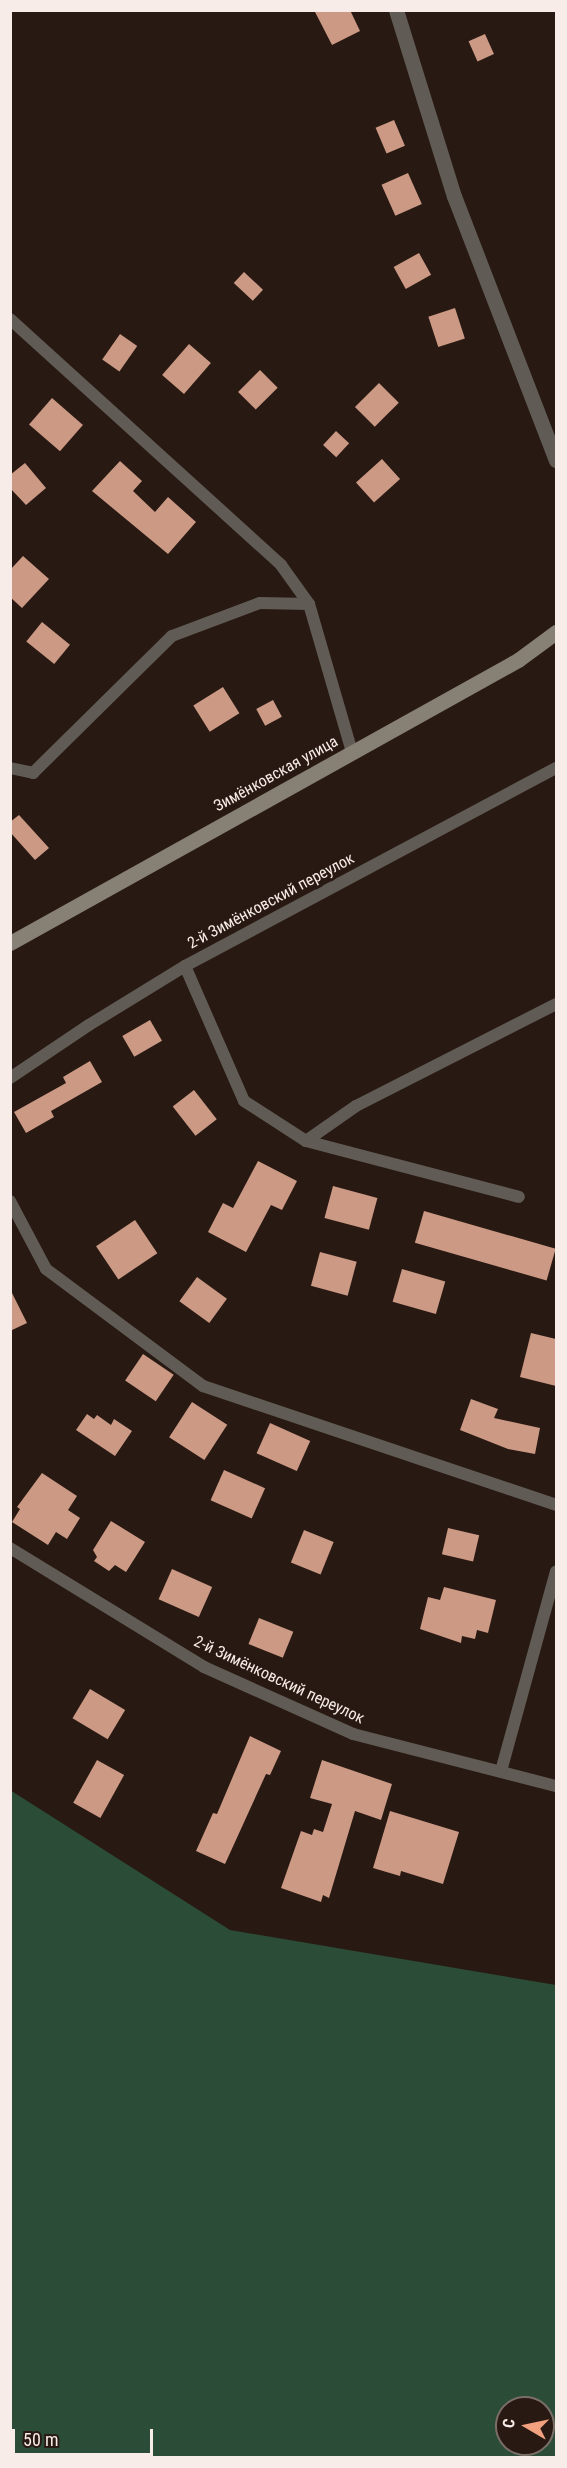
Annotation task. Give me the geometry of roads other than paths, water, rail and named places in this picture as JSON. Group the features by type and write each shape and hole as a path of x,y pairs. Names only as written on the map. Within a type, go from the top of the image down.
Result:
{"main road":[{"name":"Зимёнковская улица","path":"10,943 518,660 556,632"}],"street":[{"path":"396,10 454,196 556,460"}],"lane":[{"path":"10,319 281,565 309,604 352,753"},
{"path":"10,768 33,773 172,636 260,603 309,604"},
{"name":"2-й Зимёнковский переулок","path":"10,1078 88,1025 185,966 556,768"},
{"path":"185,966 244,1101 306,1141 519,1197"},
{"path":"306,1141 357,1106 556,1004"},
{"path":"10,1201 46,1269 203,1386 556,1505"},
{"name":"2-й Зимёнковский переулок","path":"10,1548 204,1667 353,1734 556,1786"},
{"path":"501,1771 556,1571"}]}
